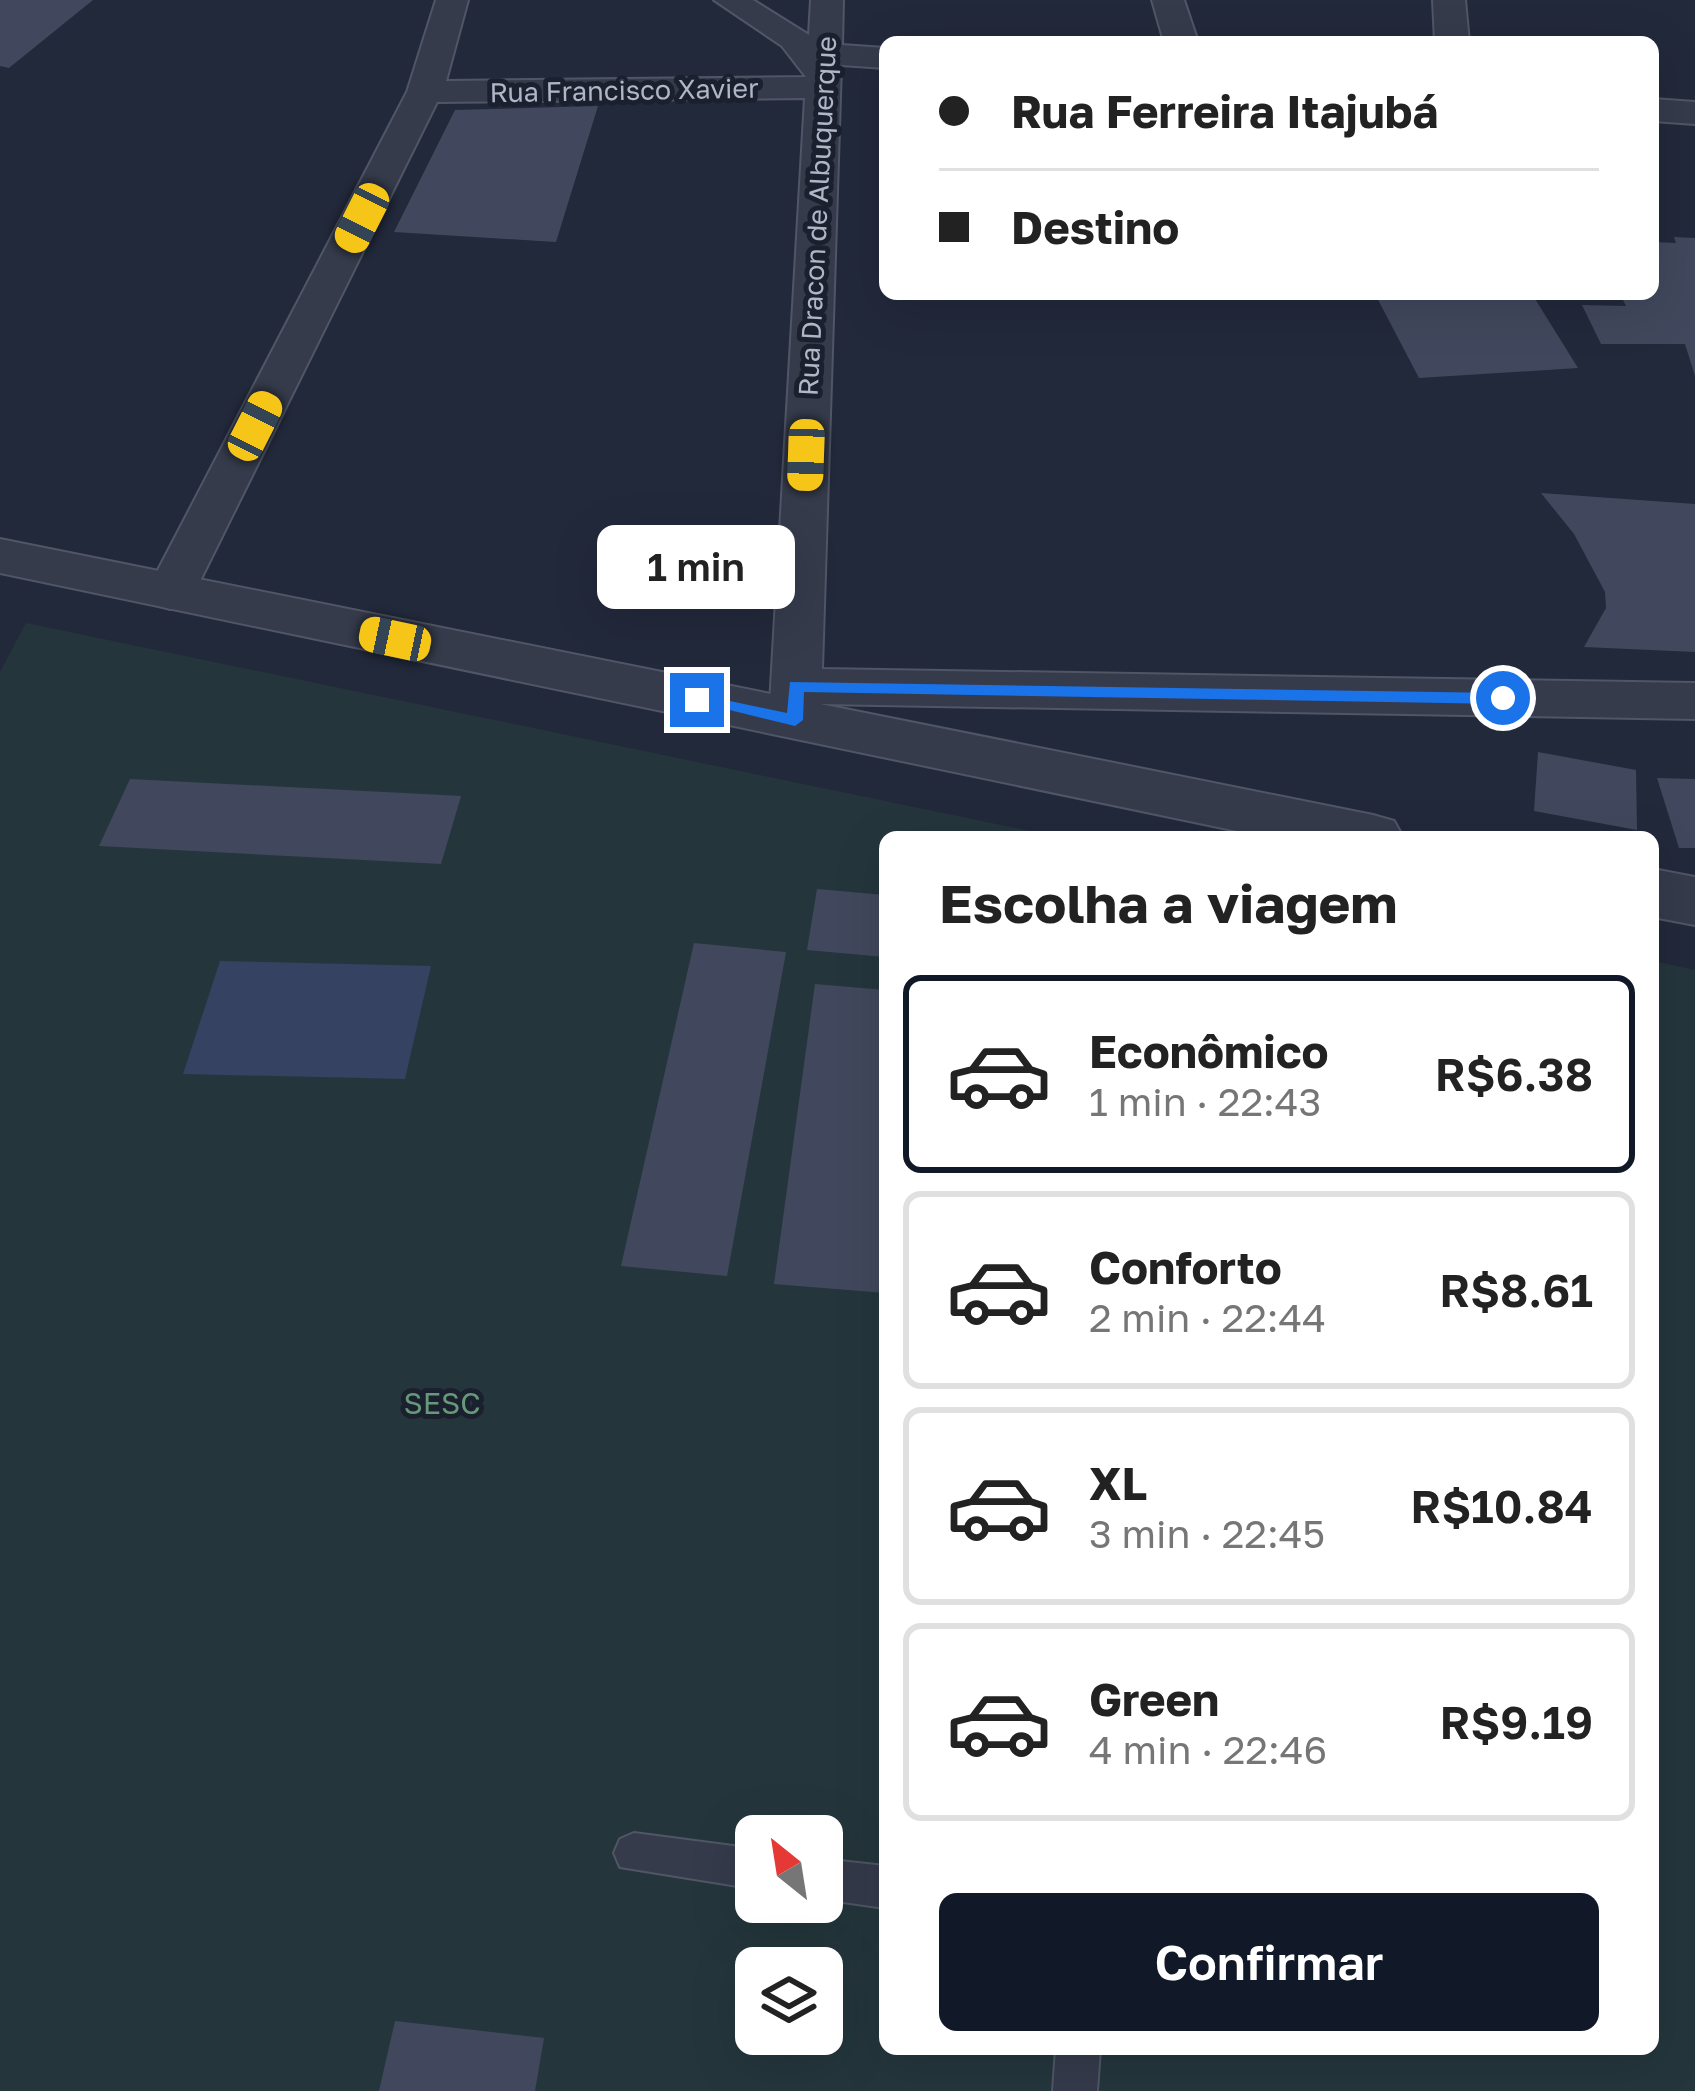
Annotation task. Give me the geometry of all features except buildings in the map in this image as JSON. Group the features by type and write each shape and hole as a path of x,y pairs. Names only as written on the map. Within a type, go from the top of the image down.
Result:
{"street":[{"path":"170,593 425,92 452,0"},
{"path":"730,0 813,61"},
{"name":"Rua Dracon de Albuquerque","path":"788,0 813,61"},
{"name":"Rua Dracon de Albuquerque","path":"795,703 813,61 827,0"},
{"path":"1168,0 1179,36"},
{"path":"1449,0 1452,36"},
{"name":"Rua Francisco Xavier","path":"425,92 879,58"},
{"path":"1659,110 1695,113"},
{"path":"0,556 170,593 795,703 1331,831"},
{"path":"795,703 1695,701"},
{"path":"1659,894 1695,901"}],"lane":[{"path":"634,1853 735,1867"},
{"path":"843,1882 879,1886"},
{"path":"1075,2091 1078,2055"}],"green space":[{"name":"SESC","path":"26,623 1030,831 879,831 879,2055 1659,2055 1659,962 1695,970 1695,2091 0,2091 0,672"}],"water":[{"path":"220,961 431,966 405,1079 183,1074"}],"route":[{"path":"697,700 795,720 796,686 1503,698"}]}
